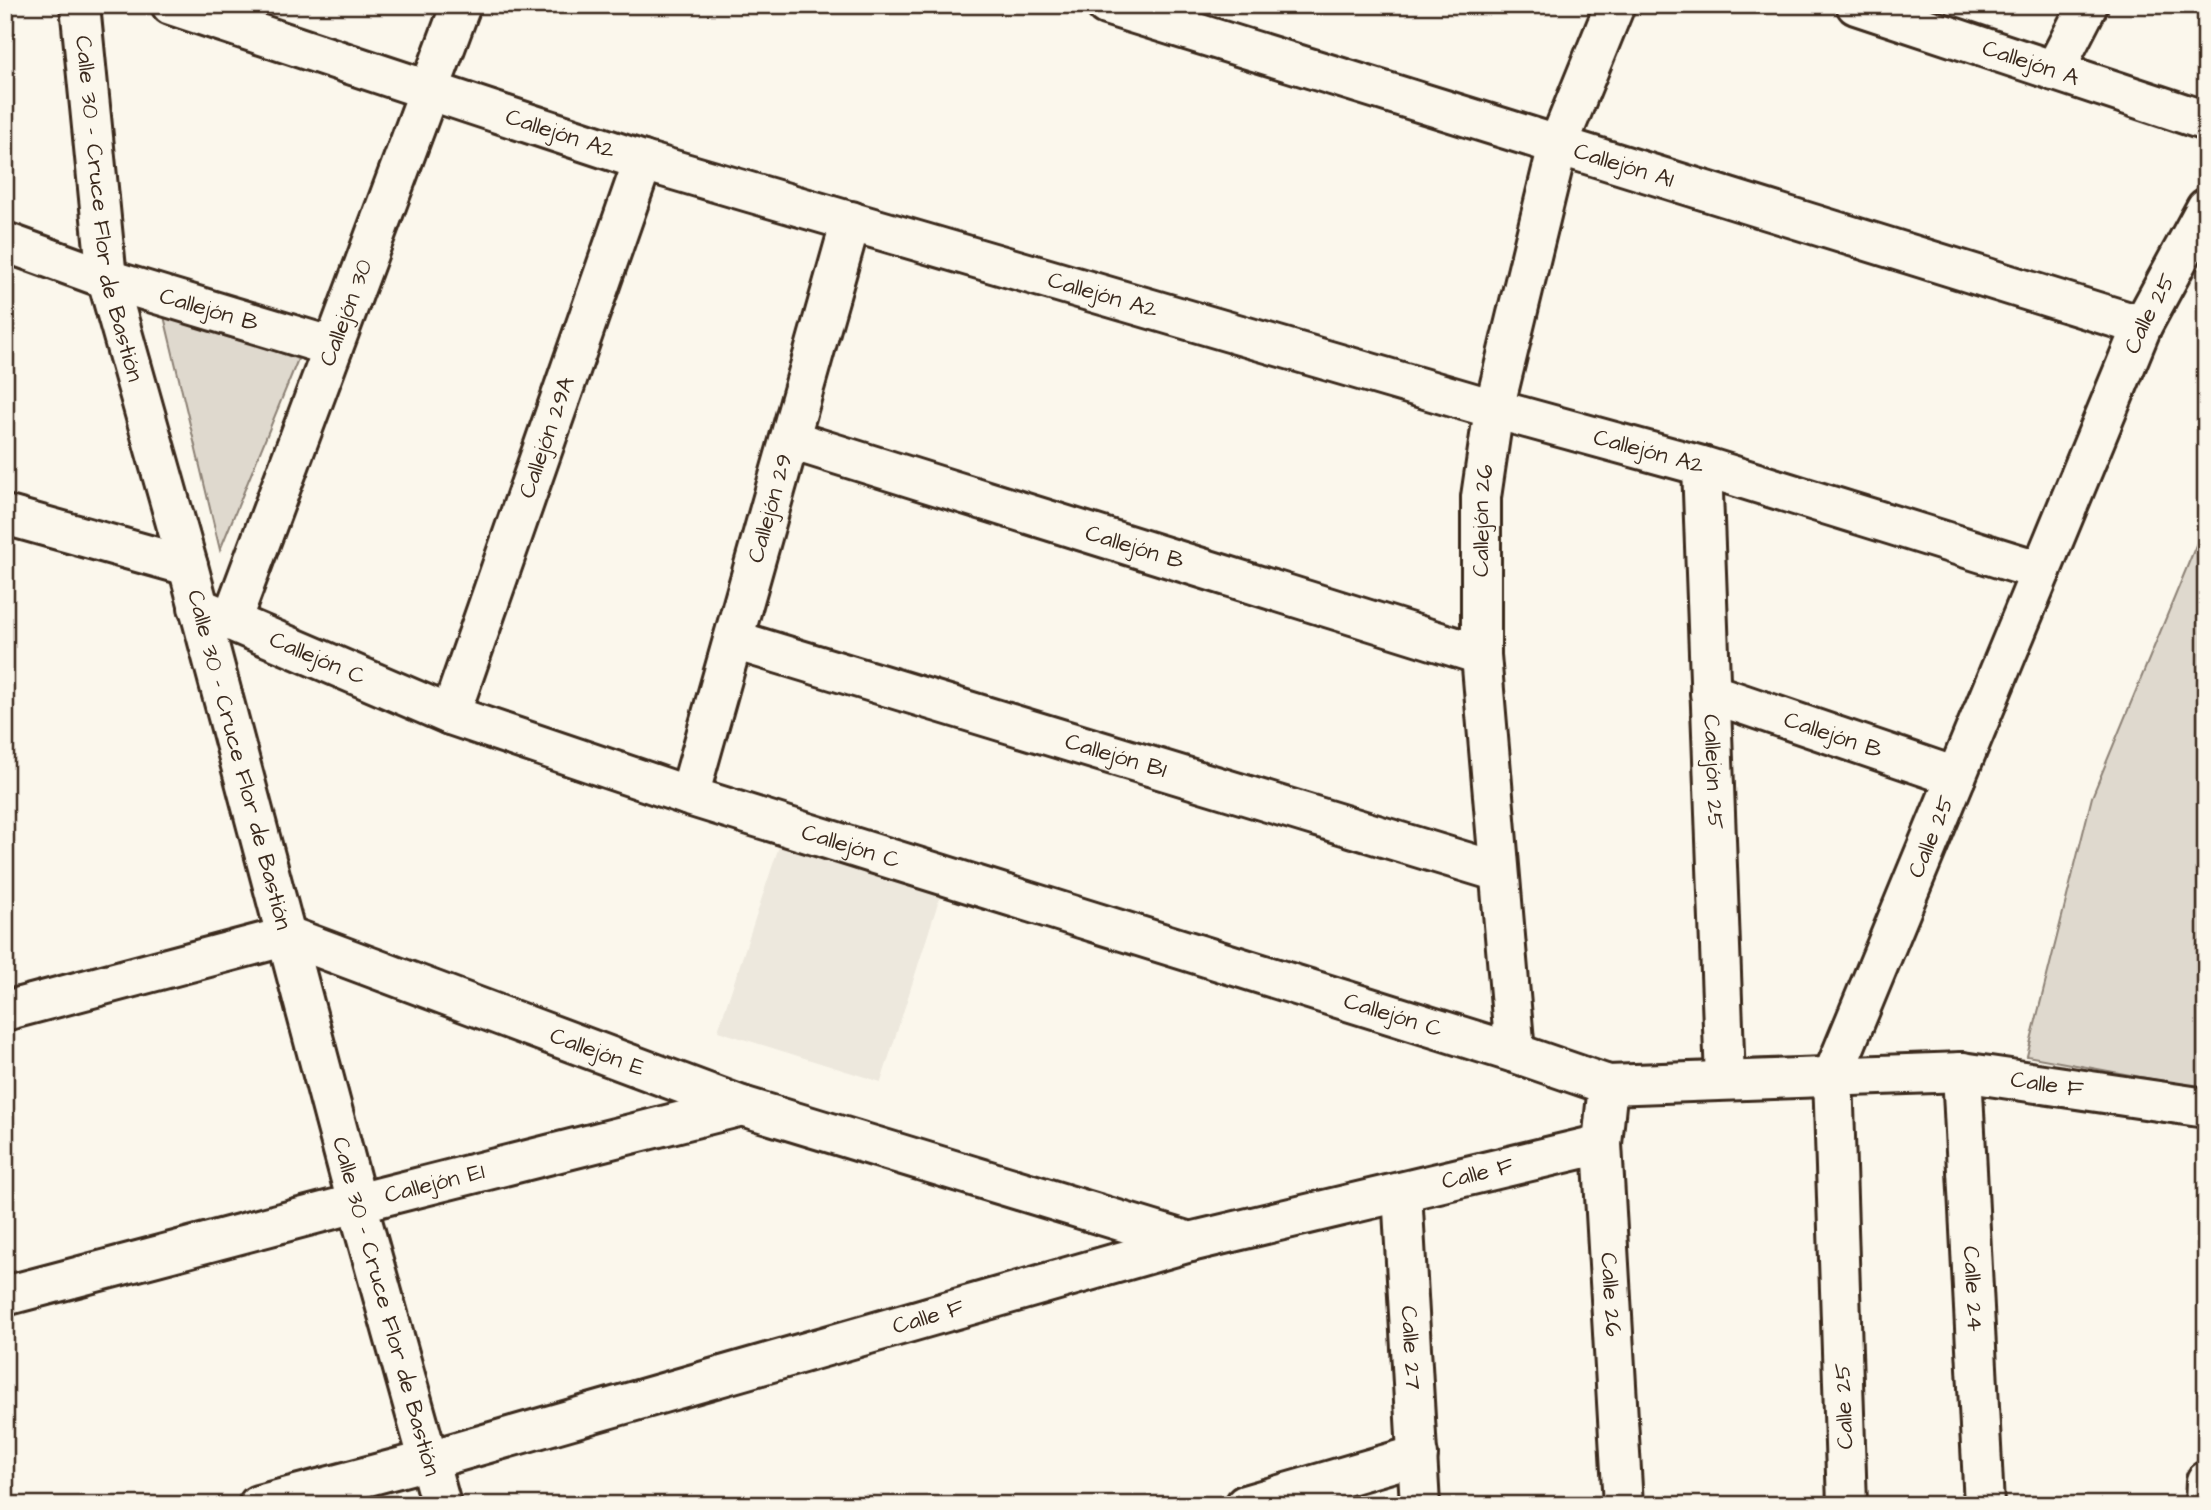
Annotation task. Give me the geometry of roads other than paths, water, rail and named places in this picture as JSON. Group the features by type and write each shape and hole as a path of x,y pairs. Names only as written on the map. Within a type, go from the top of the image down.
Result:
{"street":[{"name":"Calle 30 - Cruce Flor de Bastión","path":"80,5 107,279 188,566 215,614 288,936 357,1203 441,1505"},
{"name":"Callejón A2","path":"172,5 643,161 1494,410 1702,466 2041,571"},
{"name":"Callejón 30","path":"215,614 333,347 461,5"},
{"name":"Callejón A1","path":"1106,5 2141,326"},
{"name":"Callejón 26","path":"1515,1053 1481,655 1481,497 1494,410 1558,145 1615,5"},
{"name":"Callejón A","path":"1856,5 2206,121"},
{"path":"2054,71 2088,5"},
{"name":"Callejón 29A","path":"450,715 643,161"},
{"name":"Calle 25","path":"1847,1505 1833,1075 2141,326 2206,208"},
{"name":"Callejón 29","path":"689,796 851,221"},
{"name":"Callejón B","path":"5,242 107,279 333,347"},
{"name":"Callejón B","path":"791,440 1481,655"},
{"name":"Callejón 25","path":"1702,466 1725,1080"},
{"path":"5,515 188,566"},
{"name":"Callejón C","path":"215,614 450,715 689,796 1515,1053"},
{"name":"Callejón B1","path":"734,640 1499,872"},
{"name":"Callejón B","path":"1710,693 1956,777"},
{"path":"5,1010 288,936"},
{"name":"Callejón E","path":"288,936 742,1106 1190,1242"},
{"name":"Calle F","path":"1515,1053 1608,1084 1962,1072 2206,1108"},
{"name":"Calle 24","path":"1962,1072 1984,1505"},
{"name":"Calle 26","path":"1608,1084 1602,1144 1623,1505"},
{"name":"Callejón E1","path":"5,1296 357,1203 742,1106"},
{"name":"Calle F","path":"258,1505 429,1460 1190,1242 1602,1144"},
{"name":"Calle 27","path":"1402,1192 1420,1505"},
{"path":"1245,1505 1418,1455"},
{"path":"2205,1505 2206,1481"}]}
